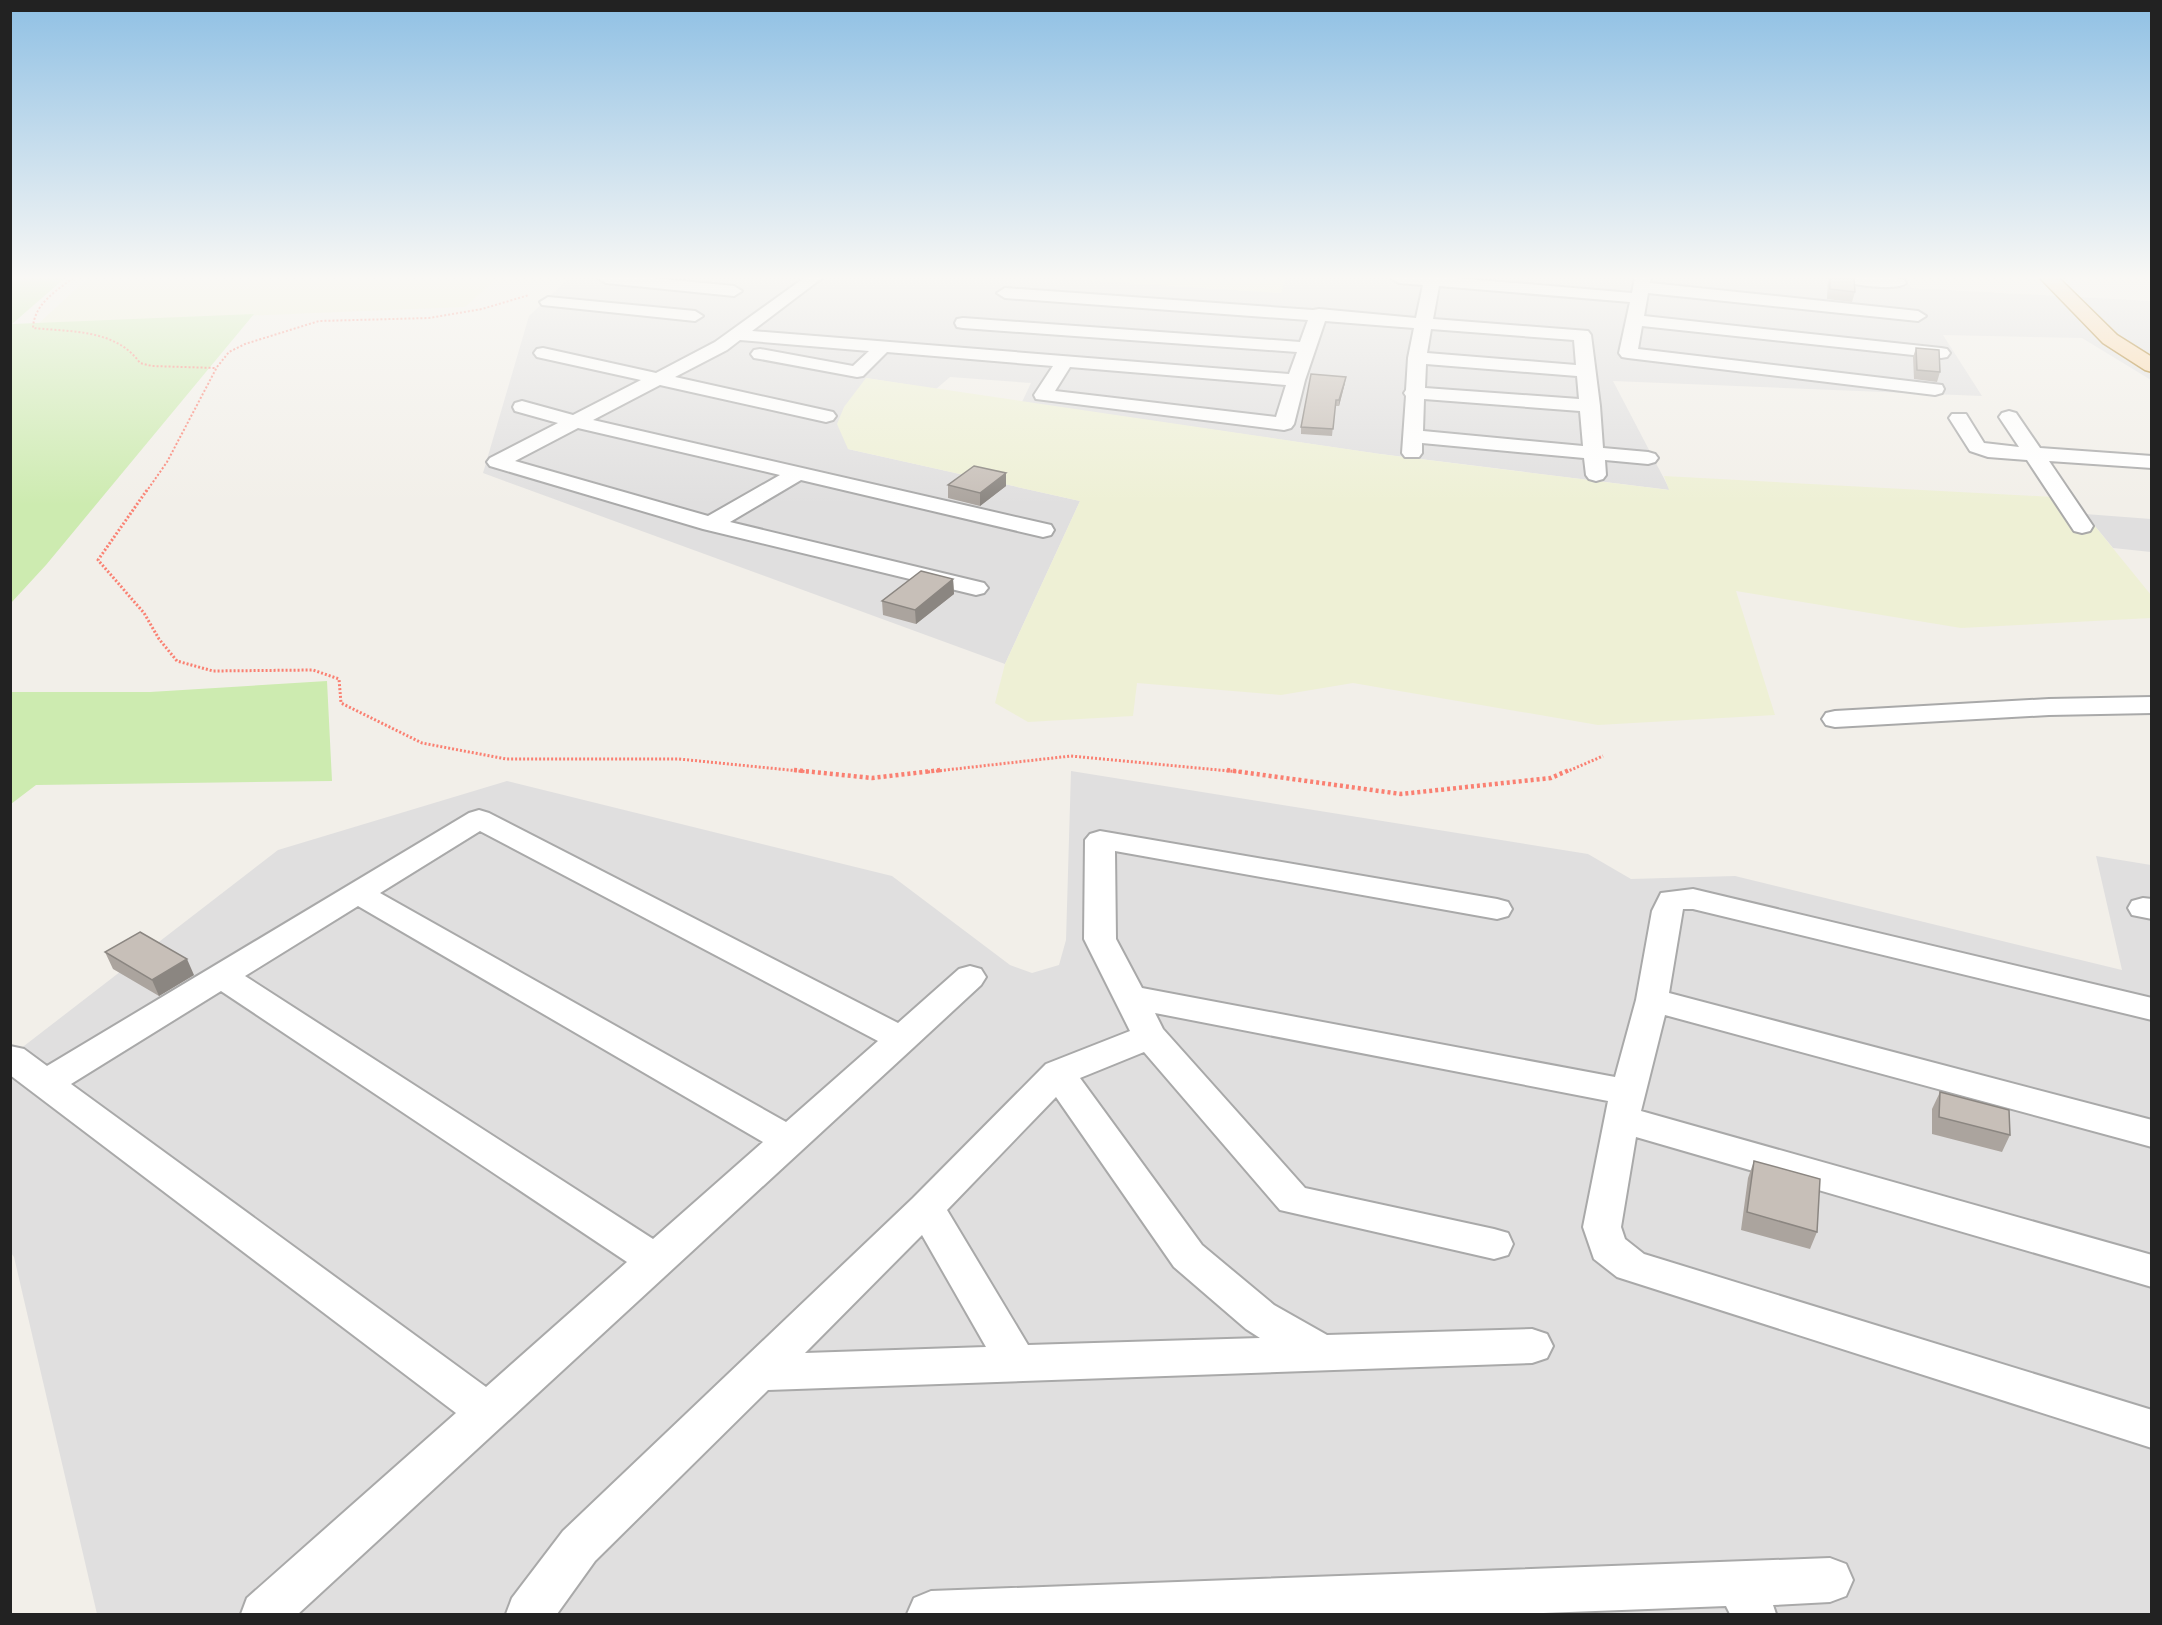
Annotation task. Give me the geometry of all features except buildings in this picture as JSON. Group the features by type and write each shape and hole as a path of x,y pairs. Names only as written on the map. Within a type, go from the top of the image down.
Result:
{"main road":[{"path":"2133,354 2151,366"}],"street":[{"path":"547,354 826,416"},
{"path":"705,354 497,462 711,524 976,588"},
{"path":"781,354 857,372 876,354"},
{"path":"953,354 1296,380"},
{"path":"1064,363 1043,395 1284,424 1306,354"},
{"path":"1418,354 1413,393 1412,445 1594,453 1648,458"},
{"path":"1584,354 1591,406 1596,475"},
{"path":"1635,354 1935,389"},
{"path":"1417,358 1585,371"},
{"path":"1413,393 1591,406"},
{"path":"522,406 577,422 1043,530"},
{"path":"2009,417 2082,526"},
{"path":"1959,418 1977,447 1988,451 2151,462"},
{"path":"711,524 799,473"},
{"path":"1835,719 2049,707 2151,705"},
{"path":"46,1083 479,819 902,1039"},
{"path":"1494,1244 1293,1200 1150,1036 1100,939 1100,840 1497,909"},
{"path":"357,893 789,1140"},
{"path":"2151,1009 1693,899 1672,900 1667,912 1652,1000 1624,1105 1602,1227 1608,1248 1631,1266 2151,1429"},
{"path":"221,976 655,1261"},
{"path":"264,1614 970,977"},
{"path":"1130,997 1624,1105 2151,1271"},
{"path":"1652,1000 2151,1134"},
{"path":"529,1614 579,1546 926,1208 1058,1073 1150,1036"},
{"path":"12,1058 488,1412"},
{"path":"1058,1073 1188,1256 1260,1317 1322,1353"},
{"path":"926,1208 1017,1363"},
{"path":"757,1372 1532,1346"},
{"path":"931,1614 1747,1599 1830,1580"}],"path":[{"path":"136,354 140,363 152,366 216,368"},
{"path":"228,354 216,368 167,462 98,560 144,613 159,639 177,661 213,671 313,670 339,679 341,703 422,743 506,759 679,759 872,778 1071,756 1234,771 1401,794 1551,778 1603,756"}],"shaded area":[{"path":"518,354 1955,354 1982,396 1613,381 1670,490 1380,454 1022,402 1031,383 950,377 936,389 866,378 848,449 1080,501 1005,664 483,473"},
{"path":"2108,354 2151,354 2151,380"},
{"path":"2085,514 2151,519 2151,552 2113,548"},
{"path":"1071,771 1588,854 1631,879 1735,876 2122,970 2096,856 2151,865 2151,1614 97,1614 14,1257 11,1253 11,1056 278,850 507,781 892,876 1010,965 1032,973 1059,965 1066,940"}],"green space":[{"path":"11,354 221,354 46,565 11,603"},
{"path":"866,378 1380,454 1669,490 1664,476 2072,498 2151,595 2151,618 1961,628 1736,591 1775,715 1598,725 1353,683 1281,695 1137,683 1133,716 1028,722 995,703 1005,664 1080,501 848,449 837,424 844,407"},
{"path":"327,681 332,781 36,785 11,804 11,692 150,692"}]}
